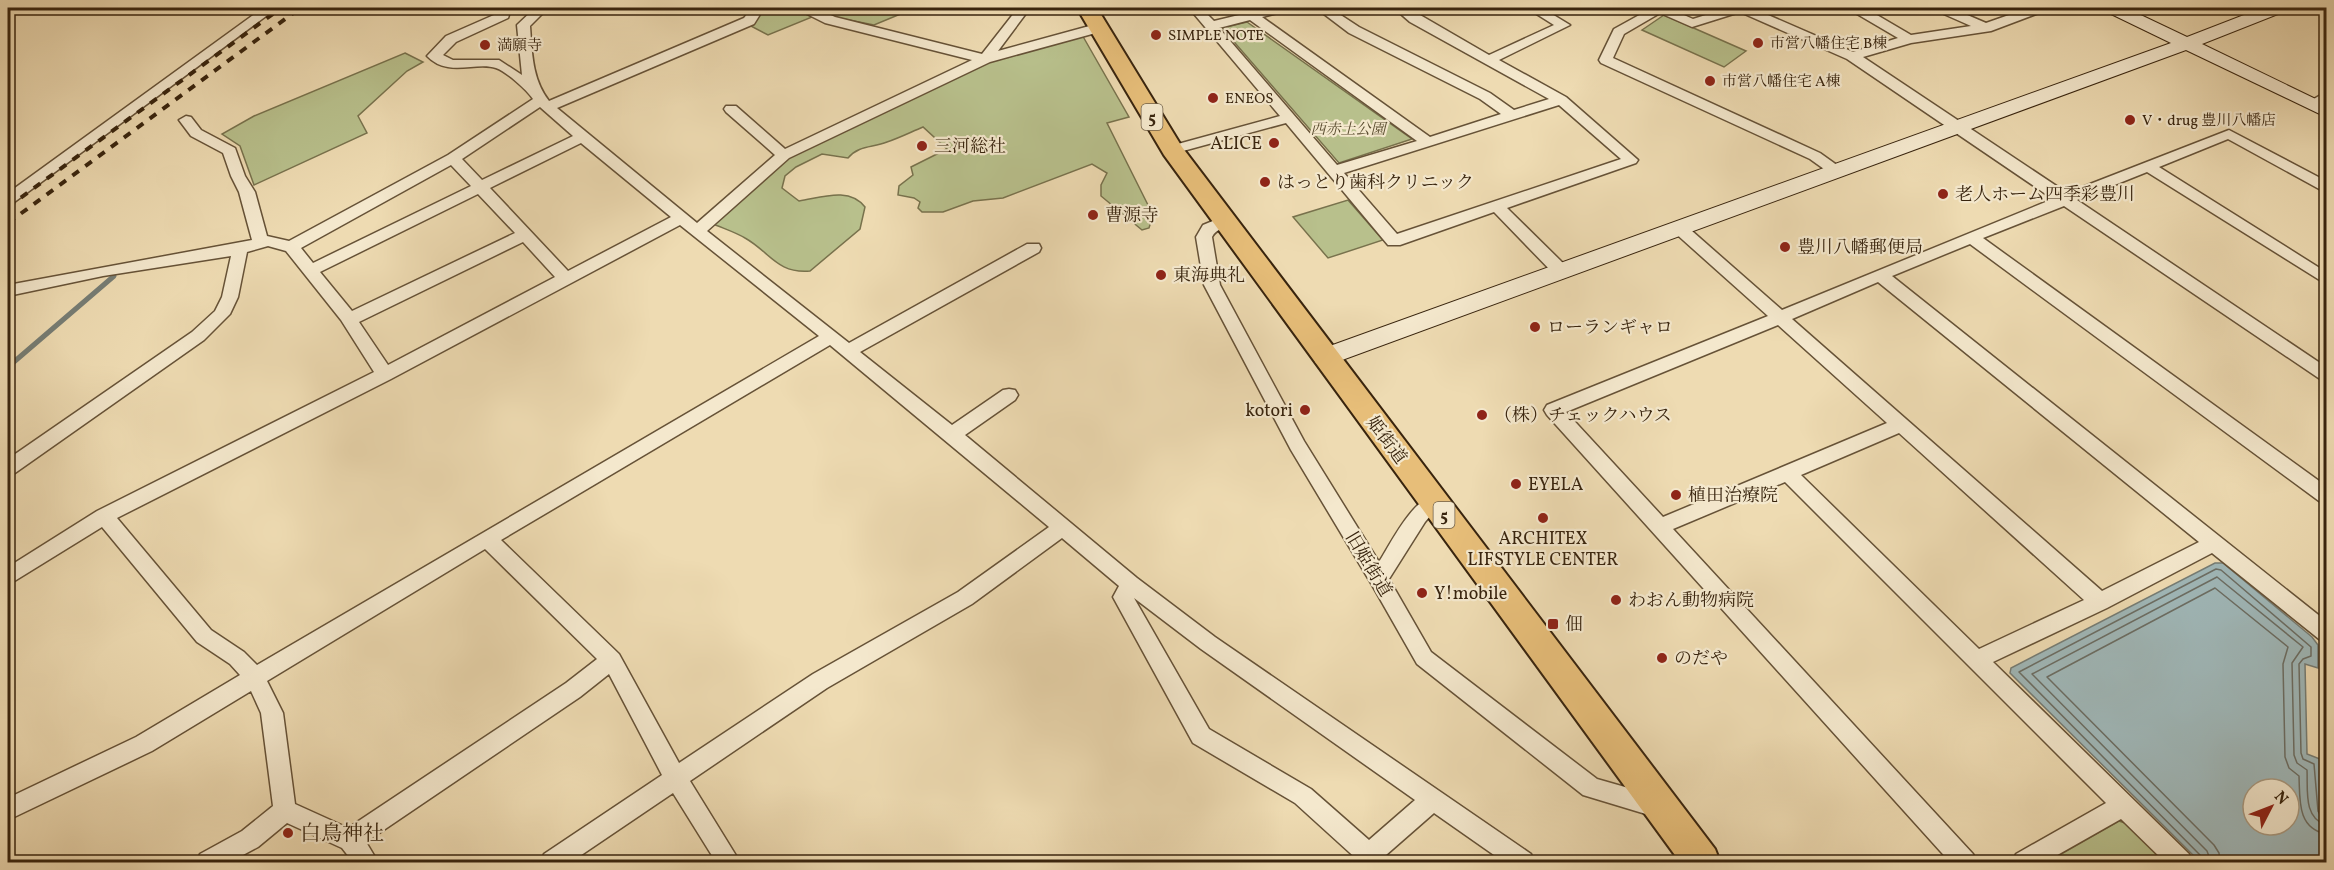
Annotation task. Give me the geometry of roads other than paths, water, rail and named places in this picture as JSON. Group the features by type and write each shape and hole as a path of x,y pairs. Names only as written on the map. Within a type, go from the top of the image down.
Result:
{"main road":[{"name":"姫街道","path":"1087,8 1172,150 1702,862"}],"street":[{"path":"8,200 271,8"},
{"path":"487,8 523,25"},
{"path":"523,25 542,8"},
{"path":"291,247 453,158 540,98 749,21 758,8"},
{"path":"806,8 830,20 985,59"},
{"path":"985,59 1024,8"},
{"path":"1195,8 1394,241 1631,160 1561,100 1415,19 1400,8"},
{"path":"1211,26 1281,8"},
{"path":"1322,8 1354,30 1485,96 1513,116"},
{"path":"1489,60 1564,25 1533,8"},
{"path":"1836,171 1815,156 1606,60 1618,32 1659,8 1692,23 1740,8 1852,56 2326,375"},
{"path":"1857,8 1909,39"},
{"path":"1942,8 1986,28"},
{"path":"2113,8 2186,44 2322,104"},
{"path":"1325,357 2186,44 2277,8"},
{"path":"1852,56 1909,39 1986,28 2032,9"},
{"path":"503,15 451,39 434,56 451,64 499,64 681,218 952,435 1130,584 1208,643 1523,862"},
{"path":"1251,15 1428,142"},
{"path":"523,25 525,55 540,98"},
{"path":"697,231 784,154 985,59 1098,28"},
{"path":"1334,171 1561,100"},
{"path":"731,108 784,154"},
{"path":"1172,150 1289,118"},
{"path":"186,120 196,134 230,151 238,176 247,192 261,243"},
{"path":"1965,862 1553,410 1667,365 1971,237 2229,134 2326,187"},
{"path":"310,271 583,136"},
{"path":"453,158 567,279"},
{"path":"2149,167 2326,279"},
{"path":"1497,206 1561,271"},
{"path":"8,577 104,516 385,375 681,218"},
{"name":"旧姫街道","path":"1225,221 1208,229 1204,237 1212,285 1297,444 1424,658 1591,788 1663,808"},
{"path":"1679,228 2100,602"},
{"path":"350,319 526,234"},
{"path":"1971,237 2326,496"},
{"path":"8,290 103,271 240,249 268,241 291,247 350,319 385,375"},
{"path":"848,351 1033,248"},
{"path":"8,468 189,342 222,314 230,297 240,249"},
{"path":"1881,276 2326,633"},
{"path":"8,809 144,744 423,576 831,337"},
{"path":"952,435 1009,395"},
{"path":"1659,527 1900,425"},
{"path":"1788,473 2181,862"},
{"path":"1379,579 1418,517 1433,502"},
{"path":"104,516 204,636 237,658 255,677 272,713 285,811"},
{"path":"552,862 820,681 965,598 1062,528"},
{"path":"488,540 612,660 675,777 729,862"},
{"path":"1976,660 2100,602 2214,543"},
{"path":"1130,584 1123,597 1201,736 1303,796 1369,855 1433,799"},
{"path":"350,840 573,690 612,660"},
{"path":"2024,862 2122,806"},
{"path":"285,811 350,840 367,862"},
{"path":"208,862 250,839 285,811"}],"water":[{"path":"2215,563 2223,563 2312,637 2318,645 2318,668 2305,664 2307,754 2320,759 2326,862 2200,862 2010,673 2011,668"}],"waterway":[{"path":"8,367 114,276"}],"railway":[{"path":"8,207 281,8"},
{"path":"8,223 300,8"}],"place":[{"name":"SIMPLE NOTE","path":"1156,35"},
{"name":"市営八幡住宅 B棟","path":"1758,43"},
{"name":"満願寺","path":"485,45"},
{"name":"市営八幡住宅 A棟","path":"1710,81"},
{"name":"ENEOS","path":"1213,98"},
{"name":"V・drug 豊川八幡店","path":"2130,120"},
{"name":"ALICE","path":"1274,143"},
{"name":"三河総社","path":"922,146"},
{"name":"はっとり歯科クリニック","path":"1265,182"},
{"name":"老人ホーム四季彩豊川","path":"1943,194"},
{"name":"曹源寺","path":"1093,215"},
{"name":"豊川八幡郵便局","path":"1785,247"},
{"name":"東海典礼","path":"1161,275"},
{"name":"ローランギャロ","path":"1535,327"},
{"name":"kotori","path":"1305,410"},
{"name":"（株）チェックハウス","path":"1482,415"},
{"name":"EYELA","path":"1516,484"},
{"name":"植田治療院","path":"1676,495"},
{"name":"ARCHITEX LIFSTYLE CENTER","path":"1543,518"},
{"name":"Y!mobile","path":"1422,593"},
{"name":"わおん動物病院","path":"1616,600"},
{"name":"佃","path":"1553,624"},
{"name":"のだや","path":"1662,658"},
{"name":"白鳥神社","path":"288,833"}],"park label":[{"name":"西赤土公園","path":"1348,129"}]}
